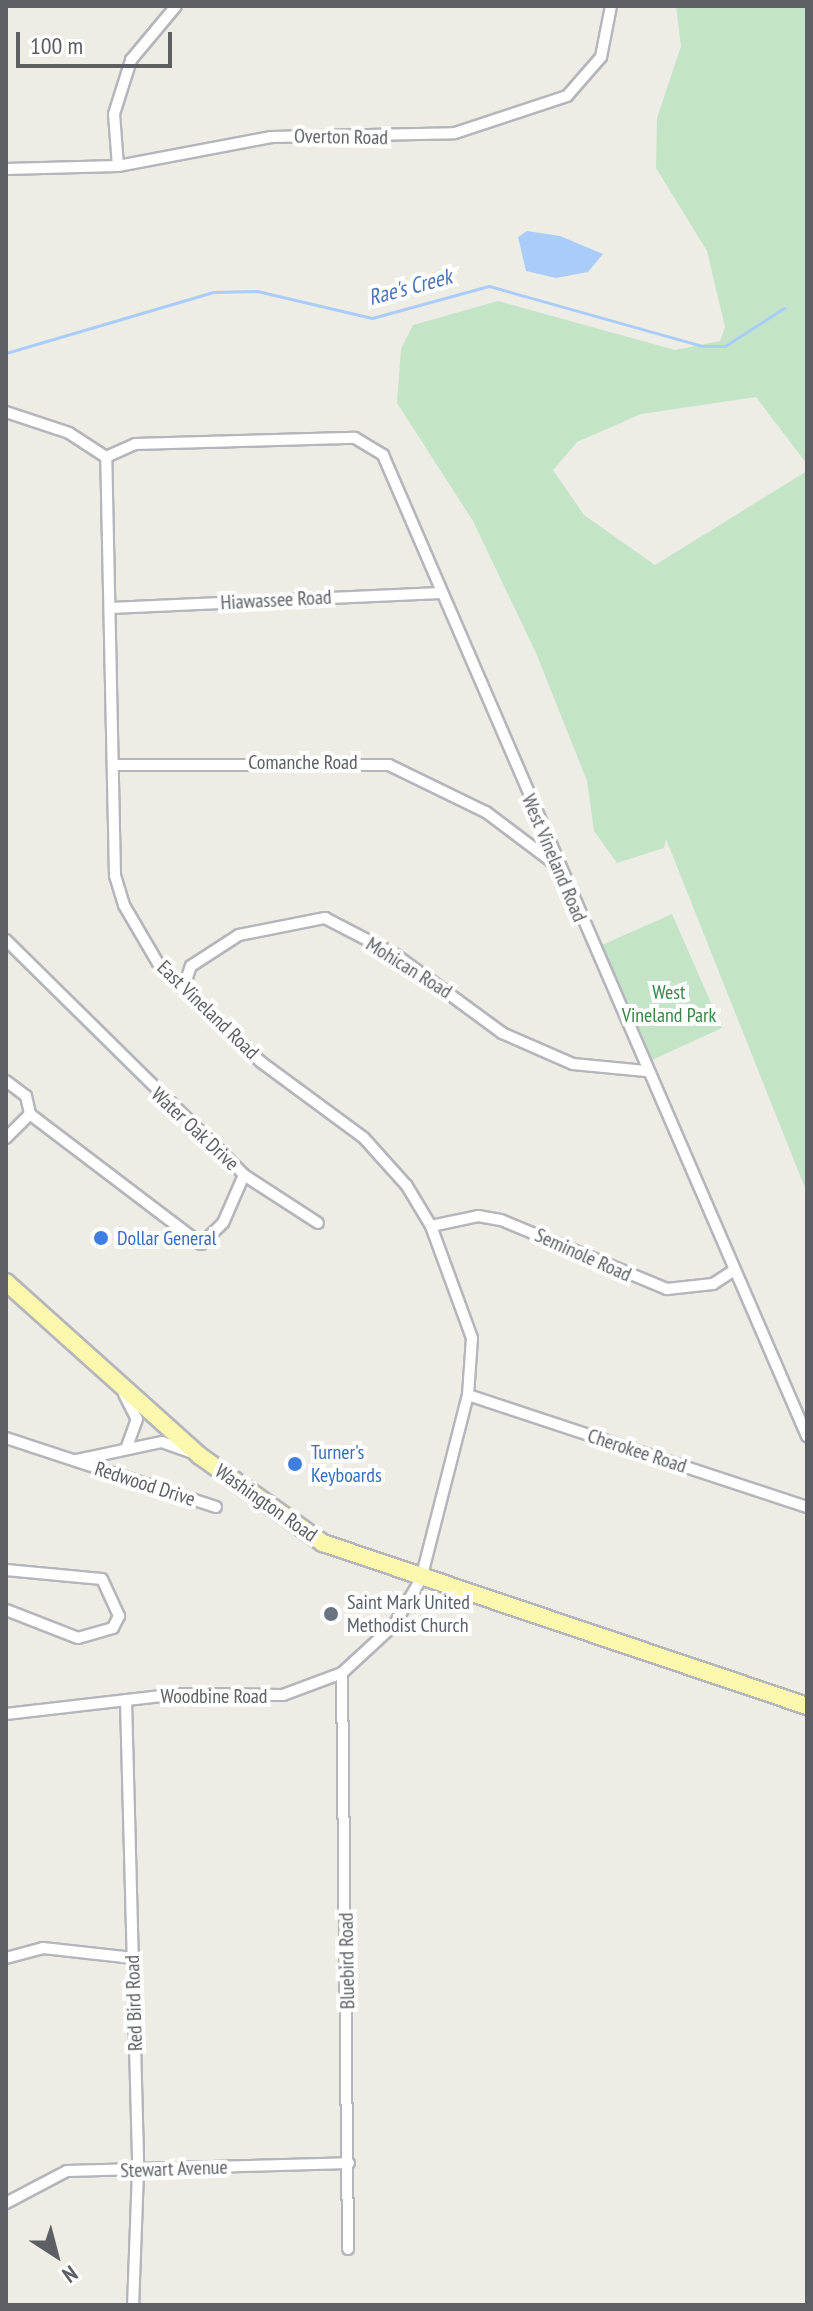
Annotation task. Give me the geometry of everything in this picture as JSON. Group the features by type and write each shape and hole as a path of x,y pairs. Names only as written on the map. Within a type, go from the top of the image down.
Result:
{"main road":[{"name":"Washington Road","path":"6,1282 200,1456 323,1543 421,1579 807,1706"}],"street":[{"path":"118,166 114,114 131,60 176,6"},
{"name":"Overton Road","path":"6,169 118,166 271,137 455,133 541,109 588,77 609,37 611,6"},
{"path":"6,412 69,433 106,457"},
{"name":"West Vineland Road","path":"106,457 135,444 197,441 370,442 383,455 646,1071 807,1436"},
{"name":"East Vineland Road","path":"106,457 115,876 140,938 184,987 261,1062 364,1138 431,1226 472,1338 468,1395 421,1579"},
{"name":"Hiawassee Road","path":"110,608 441,593"},
{"name":"Comanche Road","path":"114,765 389,765 486,812 558,866"},
{"name":"Mohican Road","path":"184,987 191,966 239,935 325,918 396,955 502,1033 573,1064 646,1071"},
{"name":"Water Oak Drive","path":"6,940 244,1175 223,1223 201,1244 30,1114"},
{"path":"6,1081 26,1096 30,1114 6,1138"},
{"path":"244,1175 318,1223"},
{"name":"Seminole Road","path":"431,1226 478,1216 501,1220 667,1289 713,1284 733,1271"},
{"name":"Redwood Drive","path":"109,1374 137,1419 127,1446"},
{"name":"Cherokee Road","path":"468,1395 807,1507"},
{"name":"Redwood Drive","path":"6,1438 216,1507"},
{"name":"Redwood Drive","path":"75,1460 127,1446 162,1442 200,1456"},
{"path":"6,1570 102,1579 119,1616 113,1628 78,1638 6,1610"},
{"name":"Woodbine Road","path":"6,1714 126,1700 283,1695 342,1673 394,1625 421,1579"},
{"name":"Bluebird Road","path":"342,1673 348,2249"},
{"name":"Red Bird Road","path":"126,1700 138,2171 133,2305"},
{"path":"6,1958 43,1948 133,1958"},
{"name":"Stewart Avenue","path":"6,2203 67,2171 349,2163"}],"green space":[{"path":"676,6 807,6 807,464 756,397 641,414 577,442 553,470 584,515 655,565 807,471 807,1193 666,839 664,848 617,863 594,831 587,781 536,653 473,521 397,403 401,349 413,325 498,301 675,350 720,341 725,327 707,251 656,168 657,118 681,46"},
{"name":"West Vineland Park","path":"672,914 722,1028 652,1060 602,945"}],"water":[{"path":"527,231 560,236 603,254 588,272 556,278 526,271 518,237"}],"waterway":[{"name":"Rae's Creek","path":"6,353 213,292 257,291 372,318 489,286 703,346 725,346 784,308"}],"place":[{"name":"Dollar General","path":"101,1238"},
{"name":"Turner's Keyboards","path":"295,1464"},
{"name":"Saint Mark United Methodist Church","path":"331,1614"}]}
